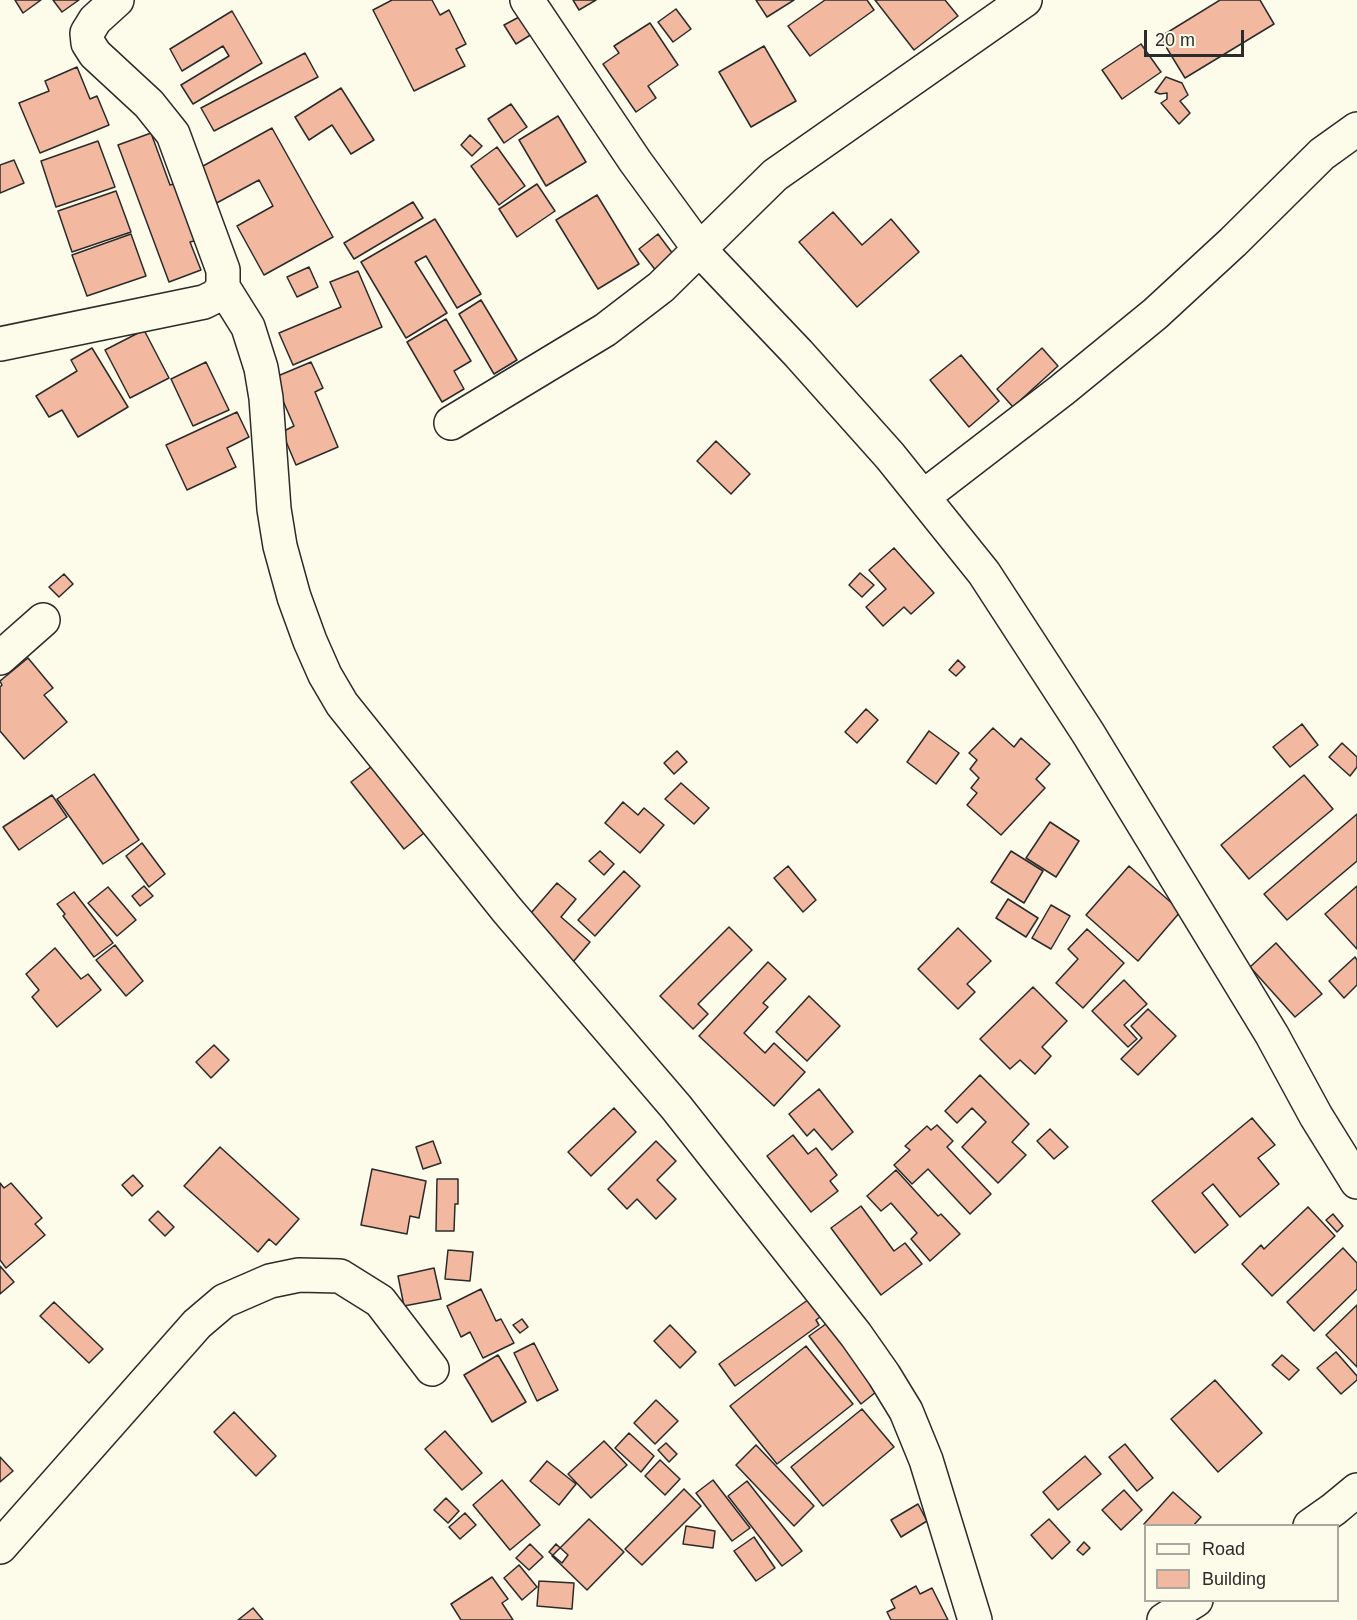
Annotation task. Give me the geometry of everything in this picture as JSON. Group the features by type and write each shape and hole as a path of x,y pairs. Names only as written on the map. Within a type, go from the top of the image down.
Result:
{"street":[{"path":"117,0 95,20 87,33 88,43 95,54 149,104 173,134 223,270 223,287 248,327 261,368 266,398 274,509 280,546 294,597 325,675 342,704 507,910 676,1107 856,1335 884,1375 906,1411 926,1460 975,1620"},
{"path":"527,0 635,161 700,250 890,456 984,573 1088,733 1272,1035 1316,1116 1357,1182"},
{"path":"451,423 605,330 661,287 775,175 1025,0"},
{"path":"923,496 1062,390 1155,314 1225,250 1323,154 1357,129"},
{"path":"0,344 204,302 216,296 223,287"},
{"path":"0,658 43,620"},
{"path":"0,1547 197,1324 224,1301 270,1281 299,1275 340,1276 380,1301 432,1369"},
{"path":"1313,1524 1357,1490"},
{"path":"1164,1620 1193,1602"}],"building":[{"path":"15,0 41,0 23,13"},
{"path":"53,0 79,0 62,12"},
{"path":"392,0 432,0 440,15 449,10 466,44 456,49 465,66 414,91 373,10"},
{"path":"573,0 596,0 579,10"},
{"path":"756,0 794,0 767,17"},
{"path":"825,0 867,0 874,10 810,56 788,26"},
{"path":"875,0 945,0 958,16 914,50"},
{"path":"1220,0 1260,0 1274,24 1185,78 1160,37"},
{"path":"676,9 691,29 673,42 658,22"},
{"path":"232,11 262,63 193,104 181,85 229,56 223,46 182,71 170,49"},
{"path":"521,16 532,34 516,44 504,25"},
{"path":"650,23 678,65 648,86 656,98 636,112 603,64 619,53 614,46"},
{"path":"1141,44 1161,72 1122,99 1102,70"},
{"path":"764,46 796,101 751,127 719,72"},
{"path":"305,53 318,77 214,131 201,108"},
{"path":"77,67 90,99 97,96 109,125 40,153 19,103 49,91 45,81"},
{"path":"1166,77 1182,83 1188,95 1180,101 1190,113 1179,124 1161,103 1167,99 1167,93 1155,92"},
{"path":"341,88 374,140 351,154 332,125 309,140 295,117"},
{"path":"511,104 527,127 504,143 488,119"},
{"path":"558,116 586,162 546,186 519,140"},
{"path":"272,128 333,237 264,275 237,226 273,206 259,180 213,205 194,171"},
{"path":"151,133 170,185 177,183 198,240 190,242 201,270 169,282 118,145"},
{"path":"470,135 482,146 472,156 461,145"},
{"path":"98,141 115,187 56,207 41,161"},
{"path":"497,147 525,186 499,205 471,166"},
{"path":"14,160 24,183 0,193 0,165"},
{"path":"537,184 555,211 517,237 499,209"},
{"path":"116,191 131,232 72,252 58,211"},
{"path":"597,195 639,264 598,289 556,220"},
{"path":"413,202 423,218 354,259 344,243"},
{"path":"833,212 862,245 891,219 919,252 857,307 799,242"},
{"path":"435,219 481,294 457,308 426,256 415,262 447,313 406,338 361,262"},
{"path":"131,234 146,276 87,296 72,255"},
{"path":"658,234 676,258 657,272 639,249"},
{"path":"309,267 318,287 297,297 287,277"},
{"path":"358,271 382,327 293,365 279,333 341,307 330,282"},
{"path":"481,300 517,360 494,374 459,314"},
{"path":"446,319 471,361 454,371 464,389 442,402 407,342"},
{"path":"144,330 169,378 130,398 105,350"},
{"path":"92,348 128,407 78,437 62,410 49,417 36,396 77,371 71,360"},
{"path":"1042,348 1058,366 1013,407 997,389"},
{"path":"961,355 999,401 969,427 930,380"},
{"path":"206,362 229,410 193,426 171,379"},
{"path":"311,362 323,388 315,392 338,447 296,465 282,432 294,426 273,378"},
{"path":"237,412 249,437 227,448 236,467 187,490 166,445"},
{"path":"716,441 750,474 731,494 697,461"},
{"path":"894,548 934,593 911,614 904,607 883,626 866,607 886,589 869,570"},
{"path":"860,573 874,585 862,597 849,585"},
{"path":"64,574 73,584 59,597 49,587"},
{"path":"28,658 53,688 44,695 67,722 24,759 0,731 0,687 2,685 0,681"},
{"path":"958,660 965,667 956,676 949,670"},
{"path":"866,709 878,720 857,743 845,732"},
{"path":"1302,724 1318,745 1290,767 1273,747"},
{"path":"993,728 1014,747 1021,738 1050,764 1036,779 1045,788 1001,835 967,805 977,793 971,788 979,778 970,769 977,760 969,753"},
{"path":"929,731 959,753 936,784 907,762"},
{"path":"1342,743 1357,757 1357,767 1350,776 1329,757"},
{"path":"677,751 687,762 674,774 664,763"},
{"path":"376,763 429,829 404,849 351,782"},
{"path":"94,774 139,840 103,864 57,799"},
{"path":"1304,775 1333,809 1249,879 1221,845"},
{"path":"681,783 709,808 694,824 665,799"},
{"path":"52,795 67,817 19,850 3,827"},
{"path":"623,802 638,815 644,808 664,825 640,853 605,823"},
{"path":"1357,814 1357,861 1287,920 1264,894"},
{"path":"1050,822 1079,841 1056,877 1026,858"},
{"path":"142,843 165,874 149,887 126,856"},
{"path":"600,851 614,864 604,875 589,861"},
{"path":"1011,851 1043,871 1024,903 991,882"},
{"path":"788,866 816,900 803,912 774,878"},
{"path":"1129,866 1181,911 1138,961 1086,915"},
{"path":"624,871 640,886 595,936 578,920"},
{"path":"557,883 576,899 561,917 590,942 573,962 524,921"},
{"path":"144,886 153,896 140,906 132,896"},
{"path":"1357,886 1357,949 1325,914"},
{"path":"108,887 136,920 117,936 88,903"},
{"path":"74,892 113,943 94,957 63,916 65,914 57,904"},
{"path":"1008,899 1038,918 1026,937 996,918"},
{"path":"1051,905 1070,916 1051,949 1032,938"},
{"path":"729,927 752,950 698,1004 708,1014 693,1029 660,996"},
{"path":"958,928 991,961 967,984 975,992 958,1009 918,969"},
{"path":"1087,929 1124,963 1083,1008 1056,983 1078,959 1068,949"},
{"path":"1276,943 1322,994 1295,1017 1250,967"},
{"path":"115,945 143,981 126,996 96,960"},
{"path":"55,948 81,979 88,974 101,990 57,1027 32,997 39,990 26,974"},
{"path":"1355,957 1357,985 1344,998 1329,981"},
{"path":"768,962 786,979 763,1003 768,1007 744,1033 765,1053 774,1043 805,1072 774,1106 699,1036"},
{"path":"1124,980 1147,1004 1124,1025 1137,1039 1128,1047 1092,1011"},
{"path":"1033,987 1067,1021 1042,1047 1051,1056 1035,1074 1020,1060 1010,1069 980,1039"},
{"path":"809,996 840,1026 807,1061 776,1032"},
{"path":"1148,1009 1176,1036 1138,1075 1121,1059 1142,1038 1131,1026"},
{"path":"214,1045 229,1060 211,1078 196,1062"},
{"path":"980,1075 1029,1124 1012,1142 1026,1155 998,1183 962,1147 986,1122 972,1108 957,1123 945,1111"},
{"path":"819,1089 853,1132 832,1150 814,1129 807,1136 789,1114"},
{"path":"614,1108 636,1132 591,1176 568,1152"},
{"path":"1252,1118 1275,1145 1258,1158 1279,1184 1240,1217 1213,1184 1202,1193 1228,1225 1195,1253 1152,1201"},
{"path":"937,1125 953,1141 947,1147 991,1194 970,1214 928,1169 912,1184 894,1165 910,1150 905,1146 927,1126 931,1130"},
{"path":"1050,1129 1068,1147 1054,1159 1037,1141"},
{"path":"793,1135 808,1154 816,1148 837,1175 830,1181 838,1191 811,1212 767,1156"},
{"path":"433,1141 441,1163 423,1169 416,1147"},
{"path":"656,1141 676,1161 657,1180 676,1199 656,1219 637,1199 627,1209 608,1189"},
{"path":"220,1147 299,1219 276,1245 269,1239 258,1252 184,1186"},
{"path":"372,1169 426,1181 419,1218 410,1216 407,1234 361,1225"},
{"path":"896,1170 938,1216 941,1214 960,1234 930,1261 911,1239 917,1233 891,1203 881,1211 867,1196"},
{"path":"133,1175 143,1186 132,1196 122,1185"},
{"path":"437,1179 458,1179 458,1204 455,1204 454,1231 436,1231"},
{"path":"0,1183 4,1188 11,1183 42,1218 35,1224 45,1235 6,1268 0,1260"},
{"path":"861,1206 894,1251 905,1243 922,1264 881,1295 831,1228"},
{"path":"1308,1207 1335,1236 1272,1296 1242,1264 1261,1245 1264,1249"},
{"path":"158,1211 174,1227 165,1236 149,1220"},
{"path":"1333,1214 1343,1226 1337,1232 1326,1220"},
{"path":"1343,1248 1357,1263 1357,1289 1314,1331 1287,1302"},
{"path":"448,1250 473,1252 470,1281 445,1279"},
{"path":"0,1266 14,1282 0,1294"},
{"path":"434,1268 441,1299 404,1306 398,1276"},
{"path":"481,1289 496,1321 501,1319 514,1343 483,1358 470,1332 461,1337 447,1306"},
{"path":"816,1294 828,1311 816,1320 819,1325 735,1386 719,1364"},
{"path":"54,1302 103,1349 89,1363 40,1316"},
{"path":"1357,1305 1357,1367 1326,1335"},
{"path":"522,1319 528,1327 520,1333 513,1325"},
{"path":"830,1321 881,1388 861,1404 809,1336"},
{"path":"670,1325 696,1352 680,1368 654,1341"},
{"path":"534,1343 558,1390 537,1401 514,1353"},
{"path":"806,1346 853,1404 777,1464 730,1406"},
{"path":"1336,1352 1357,1376 1357,1380 1341,1394 1317,1368"},
{"path":"498,1355 526,1402 492,1422 464,1375"},
{"path":"1282,1355 1299,1370 1289,1380 1272,1365"},
{"path":"1215,1380 1262,1433 1218,1472 1171,1419"},
{"path":"656,1400 678,1421 655,1444 634,1423"},
{"path":"862,1409 894,1447 823,1506 791,1467"},
{"path":"234,1412 276,1456 256,1476 214,1432"},
{"path":"445,1431 482,1473 462,1490 425,1449"},
{"path":"629,1433 654,1456 641,1472 615,1448"},
{"path":"604,1441 627,1465 591,1498 568,1474"},
{"path":"666,1443 677,1454 669,1462 658,1450"},
{"path":"1125,1444 1153,1478 1137,1491 1109,1457"},
{"path":"756,1445 814,1506 794,1526 736,1465"},
{"path":"1085,1456 1101,1474 1058,1510 1043,1492"},
{"path":"0,1457 13,1471 0,1482"},
{"path":"660,1460 680,1479 665,1495 645,1476"},
{"path":"547,1461 576,1484 559,1505 530,1481"},
{"path":"502,1480 540,1525 510,1550 473,1505"},
{"path":"713,1480 750,1528 732,1541 696,1493"},
{"path":"747,1481 802,1551 782,1566 728,1496"},
{"path":"684,1489 701,1506 642,1565 625,1549"},
{"path":"1124,1490 1142,1510 1121,1530 1102,1510"},
{"path":"1173,1492 1201,1517 1195,1524 1144,1524"},
{"path":"446,1498 459,1511 448,1523 434,1510"},
{"path":"918,1504 927,1521 901,1537 891,1520"},
{"path":"465,1513 476,1525 460,1539 449,1527"},
{"path":"589,1519 624,1552 587,1590 552,1556"},
{"path":"1049,1519 1070,1542 1052,1559 1031,1535"},
{"path":"686,1526 715,1531 713,1548 683,1544"},
{"path":"754,1537 775,1568 756,1581 734,1551"},
{"path":"1084,1542 1090,1548 1083,1555 1077,1550"},
{"path":"530,1544 543,1557 529,1570 516,1558"},
{"path":"556,1544 568,1555 562,1563 549,1552"},
{"path":"519,1565 537,1587 522,1600 504,1578"},
{"path":"492,1577 508,1599 502,1603 513,1620 461,1620 451,1604"},
{"path":"539,1581 574,1583 572,1609 537,1606"},
{"path":"916,1586 920,1594 932,1588 948,1620 891,1620 887,1612 895,1608 891,1600"},
{"path":"253,1608 263,1620 238,1620"}]}
